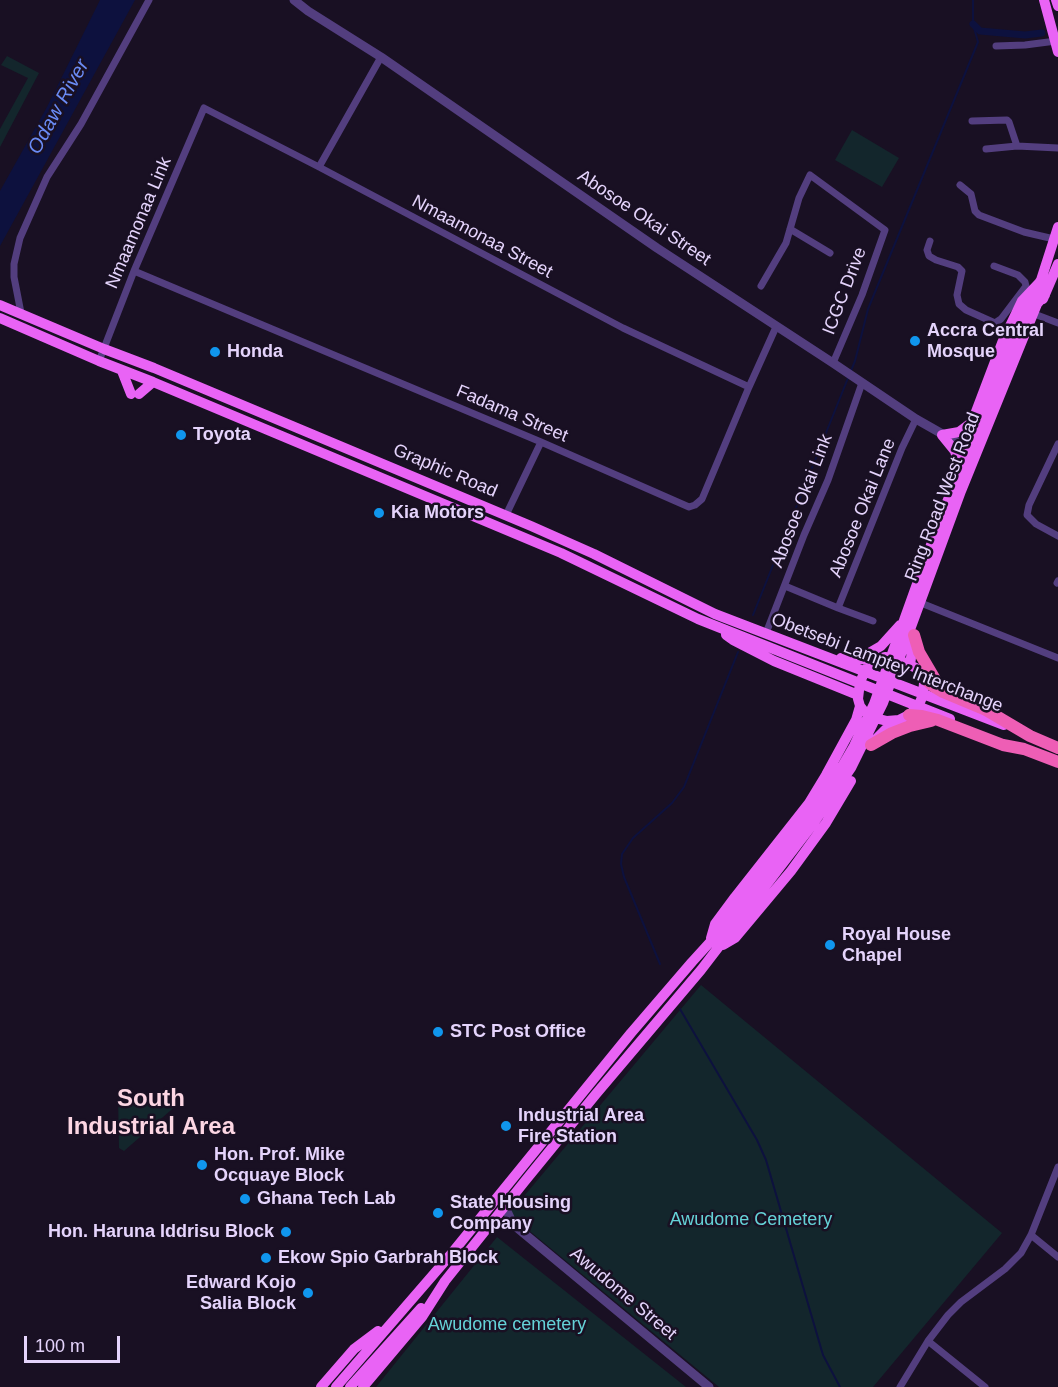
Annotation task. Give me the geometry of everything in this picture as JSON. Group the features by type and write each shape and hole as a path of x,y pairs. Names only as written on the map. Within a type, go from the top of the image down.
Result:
{"highway":[{"path":"914,635 923,660 943,692"},
{"path":"922,677 943,692 986,710 1030,736 1058,748"},
{"path":"909,715 938,720 1058,762"},
{"path":"871,745 910,726 938,720"}],"main road":[{"path":"1044,0 1057,46"},
{"path":"1048,0 1058,28"},
{"path":"1056,0 1058,6"},
{"name":"Ring Road West Road","path":"881,658 900,625 948,508 963,446 1002,343 1022,301 1040,281 1058,227"},
{"name":"Ring Road West Road","path":"714,944 783,864 820,815 851,768 878,703 949,497 986,407 1035,306 1046,295 1058,264"},
{"path":"1035,306 1040,281"},
{"name":"Graphic Road","path":"0,305 506,515 594,554 729,625"},
{"name":"Ring Road West Road","path":"910,665 921,603 980,455 1035,306"},
{"name":"Graphic Road","path":"0,318 561,553 698,619 729,625 740,620 747,621 833,656 850,659 881,658"},
{"path":"122,371 135,394 153,382"},
{"path":"959,466 955,451 942,435 959,432 971,422"},
{"name":"Graphic Road","path":"729,625 726,635 734,640 859,700"},
{"name":"Obetsebi Lamptey Interchange","path":"729,625 1024,749"},
{"path":"850,659 869,653 881,646 900,625"},
{"name":"Obetsebi Lamptey Interchange","path":"751,634 970,711 1030,736"},
{"path":"350,1387 436,1293 596,1094 694,977 714,944 715,924 809,803 826,775 856,720 860,682 871,664 881,658 894,658 916,668 922,677 924,689 921,701 914,712 899,720 874,718 864,711 859,700"},
{"path":"336,1387 452,1253 676,980 714,944 735,938 805,852 826,823 871,745 894,721"},
{"path":"363,1387 422,1317 436,1293"},
{"path":"321,1387 354,1349 393,1320"}],"street":[{"path":"21,314 14,264 20,238 44,182 81,124 149,0"},
{"name":"Abosoe Okai Street","path":"294,0 776,327 916,419 980,455"},
{"path":"996,46 1057,46"},
{"path":"319,167 381,57"},
{"name":"Nmaamonaa Street","path":"204,108 623,328 749,387"},
{"name":"Nmaamonaa Link","path":"99,361 134,271 204,108"},
{"path":"972,121 1006,120 1009,122 1017,146"},
{"path":"986,149 1017,146 1058,148"},
{"name":"ICGC Drive","path":"790,229 799,198 810,175 885,230 836,365"},
{"path":"960,185 970,194 975,211 979,215 1024,232 1054,239"},
{"path":"760,286 786,243 790,229 830,253"},
{"path":"930,241 927,250 929,256 958,267 962,271 957,296 959,304 966,310 995,323 1001,319 1026,286 1018,274 994,266"},
{"name":"Fadama Street","path":"134,271 541,442 685,506 695,506 702,499 776,327"},
{"path":"1025,282 1040,281"},
{"path":"1035,306 1058,323"},
{"name":"Abosoe Okai Link","path":"768,628 828,480 861,382"},
{"name":"Abosoe Okai Lane","path":"838,608 902,448 916,419"},
{"path":"506,515 541,442"},
{"path":"1058,444 1029,505 1027,515 1036,525 1058,536"},
{"path":"785,586 873,621"},
{"path":"921,603 1058,658"},
{"path":"900,1387 939,1325 954,1309 994,1278 1021,1253 1031,1235 1058,1167"},
{"name":"Awudome Street","path":"505,1207 515,1226"},
{"name":"Awudome Street","path":"493,1222 505,1222 515,1226 710,1387"},
{"path":"1031,1235 1058,1257"},
{"path":"928,1341 985,1387"}],"green space":[{"path":"7,56 39,73 0,147 0,129 28,78 1,65"},
{"path":"852,130 899,158 882,187 835,160"},
{"name":"Awudome Cemetery","path":"701,985 1002,1233 873,1387 719,1387 509,1214"},
{"path":"182,1092 186,1097 124,1151 119,1148 118,1094"},
{"name":"Awudome cemetery","path":"497,1237 686,1387 376,1387"}],"water":[{"name":"Odaw River","path":"100,0 135,0 0,246 0,191 47,107"}],"waterway":[{"path":"850,373 868,309 978,42 973,24 973,0"},
{"path":"973,24 980,31 1025,35 1042,33"},
{"path":"753,615 848,378"},
{"path":"660,964 624,877 621,864 622,854 633,838 672,803 684,787 738,652"},
{"path":"680,1009 757,1140 766,1160 823,1355 840,1387"}],"place":[{"name":"Accra Central Mosque","path":"915,341"},
{"name":"Honda","path":"215,352"},
{"name":"Toyota","path":"181,435"},
{"name":"Kia Motors","path":"379,513"},
{"name":"Royal House Chapel","path":"830,945"},
{"name":"STC Post Office","path":"438,1032"},
{"name":"Industrial Area Fire Station","path":"506,1126"},
{"name":"Hon. Prof. Mike Ocquaye Block","path":"202,1165"},
{"name":"Ghana Tech Lab","path":"245,1199"},
{"name":"State Housing Company","path":"438,1213"},
{"name":"Hon. Haruna Iddrisu Block","path":"286,1232"},
{"name":"Ekow Spio Garbrah Block","path":"266,1258"},
{"name":"Edward Kojo Salia Block","path":"308,1293"}],"district":[{"name":"South Industrial Area","path":"151,1113"}]}
